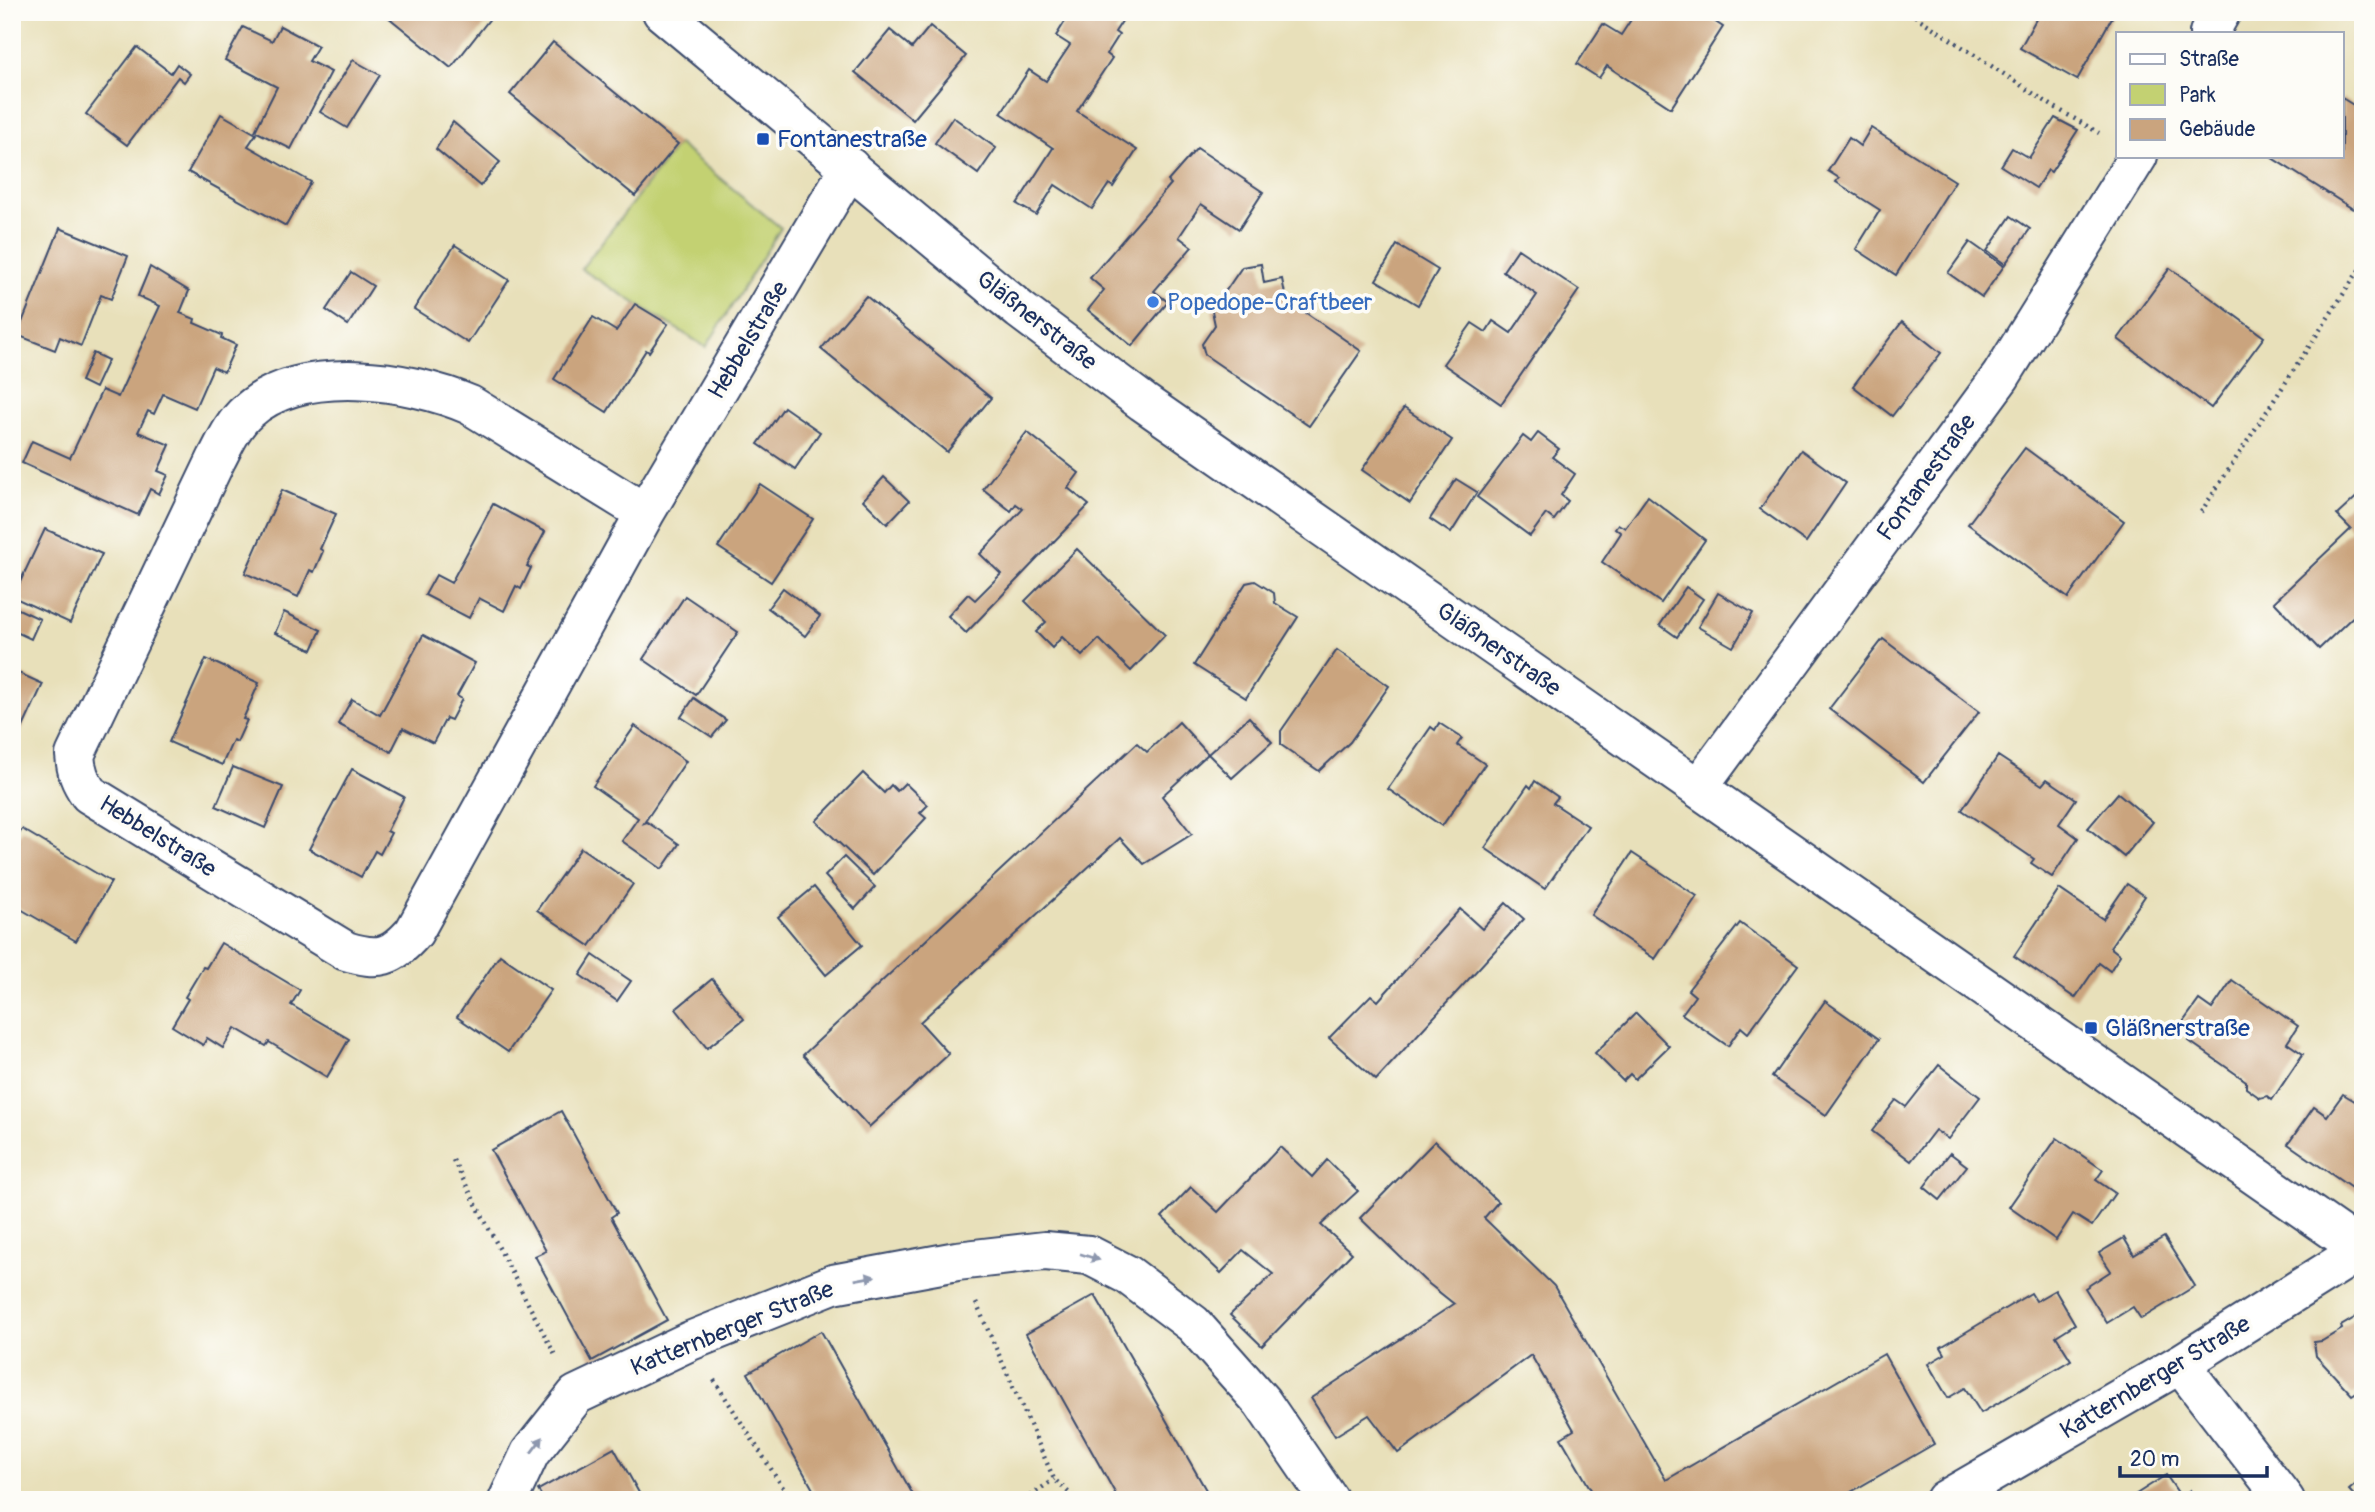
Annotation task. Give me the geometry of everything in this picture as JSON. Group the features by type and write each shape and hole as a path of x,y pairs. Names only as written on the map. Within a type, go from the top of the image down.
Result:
{"street":[{"name":"Gläßnerstraße","path":"662,12 1020,310 1121,386 2362,1249"},
{"path":"2210,32 2221,12"},
{"name":"Fontanestraße","path":"1699,787 2001,376 2137,158"},
{"name":"Hebbelstraße","path":"645,513 470,405 442,393 414,386 367,381 313,384 282,391 249,410 232,430 216,460 75,755 81,782 89,794 346,951 365,957 384,956 401,947 414,932 645,513 850,167"},
{"name":"Katternberger Straße","path":"1945,1500 2180,1364 2362,1249"},
{"name":"Katternberger Straße","path":"508,1500 530,1453 576,1395 690,1341 833,1284 957,1261 1045,1251 1089,1255 1128,1275 1193,1324 1262,1402 1329,1500"},
{"path":"2180,1364 2285,1500"}],"path":[{"path":"1909,12 2081,122"},
{"path":"2201,512 2363,264"},
{"path":"453,1160 576,1395"},
{"path":"986,1325 1054,1479 1077,1500"},
{"path":"714,1381 791,1500"},
{"path":"1026,1500 1054,1479"}],"green space":[{"path":"678,144 781,228 706,347 581,269"}],"building":[{"path":"382,12 495,12 451,68"},
{"path":"1071,12 1128,12 1115,32 1119,35 1107,54 1112,58 1077,111 1137,150 1113,187 1109,184 1092,209 1055,185 1036,215 1017,204 1053,148 1001,113 1029,70 1046,81 1070,45 1056,36"},
{"path":"1636,12 1700,12 1723,27 1671,108 1607,66 1599,78 1577,64 1603,24 1621,35"},
{"path":"2040,12 2115,12 2077,80 2020,48"},
{"path":"280,26 318,46 309,61 331,72 291,149 255,131 277,87 225,60 243,27 272,41"},
{"path":"930,26 966,56 913,120 855,72 890,30 912,48"},
{"path":"553,42 678,144 635,196 510,94"},
{"path":"137,47 171,73 177,64 190,74 184,82 178,77 127,145 86,114"},
{"path":"353,60 380,75 347,128 320,112"},
{"path":"2344,99 2363,111 2363,193 2353,209 2272,158 2344,158"},
{"path":"221,114 256,134 248,146 311,182 286,226 188,172"},
{"path":"953,117 996,148 978,174 935,143"},
{"path":"2055,118 2078,130 2051,172 2048,170 2036,188 2001,166 2012,148 2029,158"},
{"path":"453,122 500,162 480,186 436,149"},
{"path":"1871,128 1955,181 1896,275 1856,249 1880,210 1836,182 1839,178 1828,171 1849,138 1860,146"},
{"path":"1197,148 1263,192 1239,229 1201,204 1179,237 1192,247 1154,291 1168,302 1132,346 1088,310 1104,290 1090,278 1171,184 1168,181"},
{"path":"2011,216 2030,229 2005,264 1987,251"},
{"path":"60,228 128,256 111,299 101,295 81,346 60,337 55,350 17,335"},
{"path":"1970,242 2004,266 1982,297 1948,273"},
{"path":"455,245 509,280 468,343 414,309"},
{"path":"1397,245 1438,270 1418,305 1376,280"},
{"path":"1518,249 1579,290 1501,404 1443,364 1472,323 1486,332 1493,321 1511,333 1537,295 1503,271"},
{"path":"1261,264 1264,283 1282,279 1286,299 1361,351 1309,426 1205,355 1202,344 1215,325 1212,311 1242,267"},
{"path":"150,267 189,291 180,313 195,319 194,323 222,335 221,338 236,345 224,372 213,367 195,408 163,394 154,414 148,411 138,432 170,445 158,471 168,475 159,494 150,489 138,515 22,463 32,441 70,458 102,390 118,397 160,306 138,296"},
{"path":"2170,268 2264,337 2211,408 2118,339"},
{"path":"351,272 373,286 348,325 326,310"},
{"path":"866,296 991,398 947,452 821,349"},
{"path":"635,304 668,324 649,352 646,350 607,412 554,379 593,317 616,331"},
{"path":"1902,322 1941,353 1892,416 1853,386"},
{"path":"93,353 108,360 95,388 81,381"},
{"path":"784,407 820,432 795,469 758,444"},
{"path":"1404,408 1452,440 1410,503 1362,470"},
{"path":"1027,432 1079,473 1068,488 1089,505 966,633 948,616 968,594 975,600 1001,574 980,554 1023,509 1016,504 1011,511 983,489"},
{"path":"1538,433 1559,449 1552,457 1575,474 1561,495 1568,501 1554,520 1546,514 1530,536 1477,497 1523,436 1531,442"},
{"path":"2025,448 2124,521 2068,598 1968,524"},
{"path":"1801,450 1846,483 1806,542 1760,509"},
{"path":"884,477 909,501 887,524 863,500"},
{"path":"1456,479 1477,492 1451,533 1430,519"},
{"path":"760,484 813,519 771,582 718,547"},
{"path":"282,490 336,514 320,549 323,551 314,572 310,570 298,597 245,573"},
{"path":"2363,491 2363,607 2319,649 2274,602 2351,529 2337,515"},
{"path":"1648,496 1705,540 1661,603 1602,562 1621,533 1615,528 1618,524 1625,528"},
{"path":"493,504 545,532 527,566 531,568 521,589 516,586 504,611 479,598 469,618 425,595 436,575 451,583"},
{"path":"45,529 102,554 70,623 13,597"},
{"path":"1077,549 1165,635 1131,671 1099,639 1082,656 1062,637 1052,648 1036,632 1046,622 1025,601"},
{"path":"1255,581 1274,593 1275,603 1298,617 1246,698 1194,665 1246,583"},
{"path":"1686,587 1703,599 1677,637 1660,625"},
{"path":"783,588 820,616 805,636 768,608"},
{"path":"1718,593 1753,613 1733,647 1698,627"},
{"path":"685,596 738,632 696,695 643,659"},
{"path":"12,606 40,619 31,639 12,630"},
{"path":"284,612 321,630 312,650 275,633"},
{"path":"423,635 475,663 457,696 462,699 451,720 446,718 433,743 403,728 391,752 338,724 352,699 380,715"},
{"path":"1883,639 1979,712 1924,782 1829,709"},
{"path":"1337,650 1389,686 1350,742 1319,771 1281,745 1281,731"},
{"path":"206,659 259,683 243,719 247,720 237,742 233,740 222,765 169,742"},
{"path":"12,670 43,684 12,751"},
{"path":"694,698 726,720 712,737 681,717"},
{"path":"1249,717 1272,742 1232,778 1208,754"},
{"path":"1179,722 1208,754 1162,796 1192,834 1144,864 1120,838 920,1022 949,1054 869,1127 803,1055 1137,743 1147,752"},
{"path":"1439,723 1462,738 1457,745 1485,764 1442,826 1388,789 1431,727 1435,730"},
{"path":"635,726 686,761 644,823 647,822 679,844 662,869 622,841 638,818 593,786"},
{"path":"1998,756 2042,785 2047,779 2076,799 2059,824 2078,838 2052,877 2031,863 2034,859 1962,810"},
{"path":"233,767 283,787 265,828 216,806"},
{"path":"352,769 404,797 387,831 391,833 380,854 375,851 361,877 309,849"},
{"path":"863,773 884,793 891,785 897,791 905,783 928,805 920,813 926,818 873,875 816,821"},
{"path":"1535,781 1558,797 1553,803 1588,826 1545,889 1485,848 1528,785 1531,788"},
{"path":"2118,793 2153,822 2124,857 2088,828"},
{"path":"22,829 111,882 76,941 12,904 12,846"},
{"path":"581,848 633,884 590,946 537,910"},
{"path":"1632,853 1697,896 1655,959 1591,915"},
{"path":"844,857 875,887 855,909 825,876"},
{"path":"2127,884 2145,896 2110,947 2120,955 2110,971 2099,963 2075,998 2014,956 2059,889 2103,919"},
{"path":"814,887 862,945 826,975 778,917"},
{"path":"1506,903 1524,919 1376,1080 1329,1038 1371,995 1378,1001 1460,909 1482,929"},
{"path":"1740,923 1798,965 1748,1033 1741,1027 1728,1046 1682,1014 1695,996 1688,990"},
{"path":"221,943 300,990 291,1005 349,1039 327,1077 269,1042 266,1046 235,1028 223,1048 207,1038 203,1045 172,1026 188,999 185,997"},
{"path":"500,955 551,990 508,1052 457,1017"},
{"path":"593,955 631,981 617,1001 580,975"},
{"path":"712,979 744,1019 707,1048 676,1009"},
{"path":"2232,980 2298,1026 2287,1043 2303,1054 2272,1100 2267,1096 2260,1098 2246,1088 2246,1081 2189,1041 2191,1038 2178,1029 2199,1000 2212,1009"},
{"path":"1825,1001 1879,1039 1826,1115 1772,1077"},
{"path":"1636,1013 1669,1046 1635,1079 1630,1074 1623,1081 1595,1053"},
{"path":"1939,1065 1980,1097 1948,1139 1935,1130 1911,1161 1872,1131 1896,1100 1906,1107"},
{"path":"2343,1094 2363,1106 2363,1191 2357,1192 2288,1144 2314,1107 2327,1116"},
{"path":"561,1111 617,1213 611,1217 667,1320 592,1361 535,1256 546,1251 491,1150"},
{"path":"2057,1138 2103,1170 2096,1180 2115,1193 2092,1226 2073,1214 2056,1240 2009,1207"},
{"path":"1435,1141 1498,1202 1484,1218 1554,1286 1666,1480 1884,1354 1934,1444 1837,1500 1597,1500 1561,1438 1574,1430 1531,1355 1398,1453 1369,1415 1335,1436 1311,1398 1454,1304 1424,1280 1360,1218"},
{"path":"1280,1147 1312,1177 1327,1160 1358,1191 1321,1225 1352,1253 1262,1346 1230,1315 1273,1274 1243,1250 1221,1273 1162,1217 1191,1187 1218,1212"},
{"path":"1950,1153 1967,1166 1940,1200 1924,1187"},
{"path":"2164,1237 2195,1286 2141,1319 2133,1307 2107,1323 2085,1288 2111,1271 2099,1253 2124,1238 2134,1255"},
{"path":"2055,1290 2075,1324 2056,1336 2071,1360 1981,1413 1965,1388 1948,1398 1928,1364 1945,1354 1941,1347 2031,1293 2036,1301"},
{"path":"1095,1295 1210,1497 1219,1491 1224,1500 1119,1500 1026,1334"},
{"path":"2363,1313 2363,1388 2352,1395 2316,1356 2314,1342 2322,1341"},
{"path":"821,1331 916,1500 819,1500 748,1373"},
{"path":"614,1448 643,1500 544,1500 538,1490"},
{"path":"2166,1475 2181,1497 2190,1490 2196,1500 2127,1500"},
{"path":"2363,1478 2363,1500 2358,1500 2349,1490"}],"place":[{"name":"Fontanestraße","path":"763,139"},
{"name":"Popedope-Craftbeer","path":"1153,302"},
{"name":"Gläßnerstraße","path":"2091,1028"}]}
